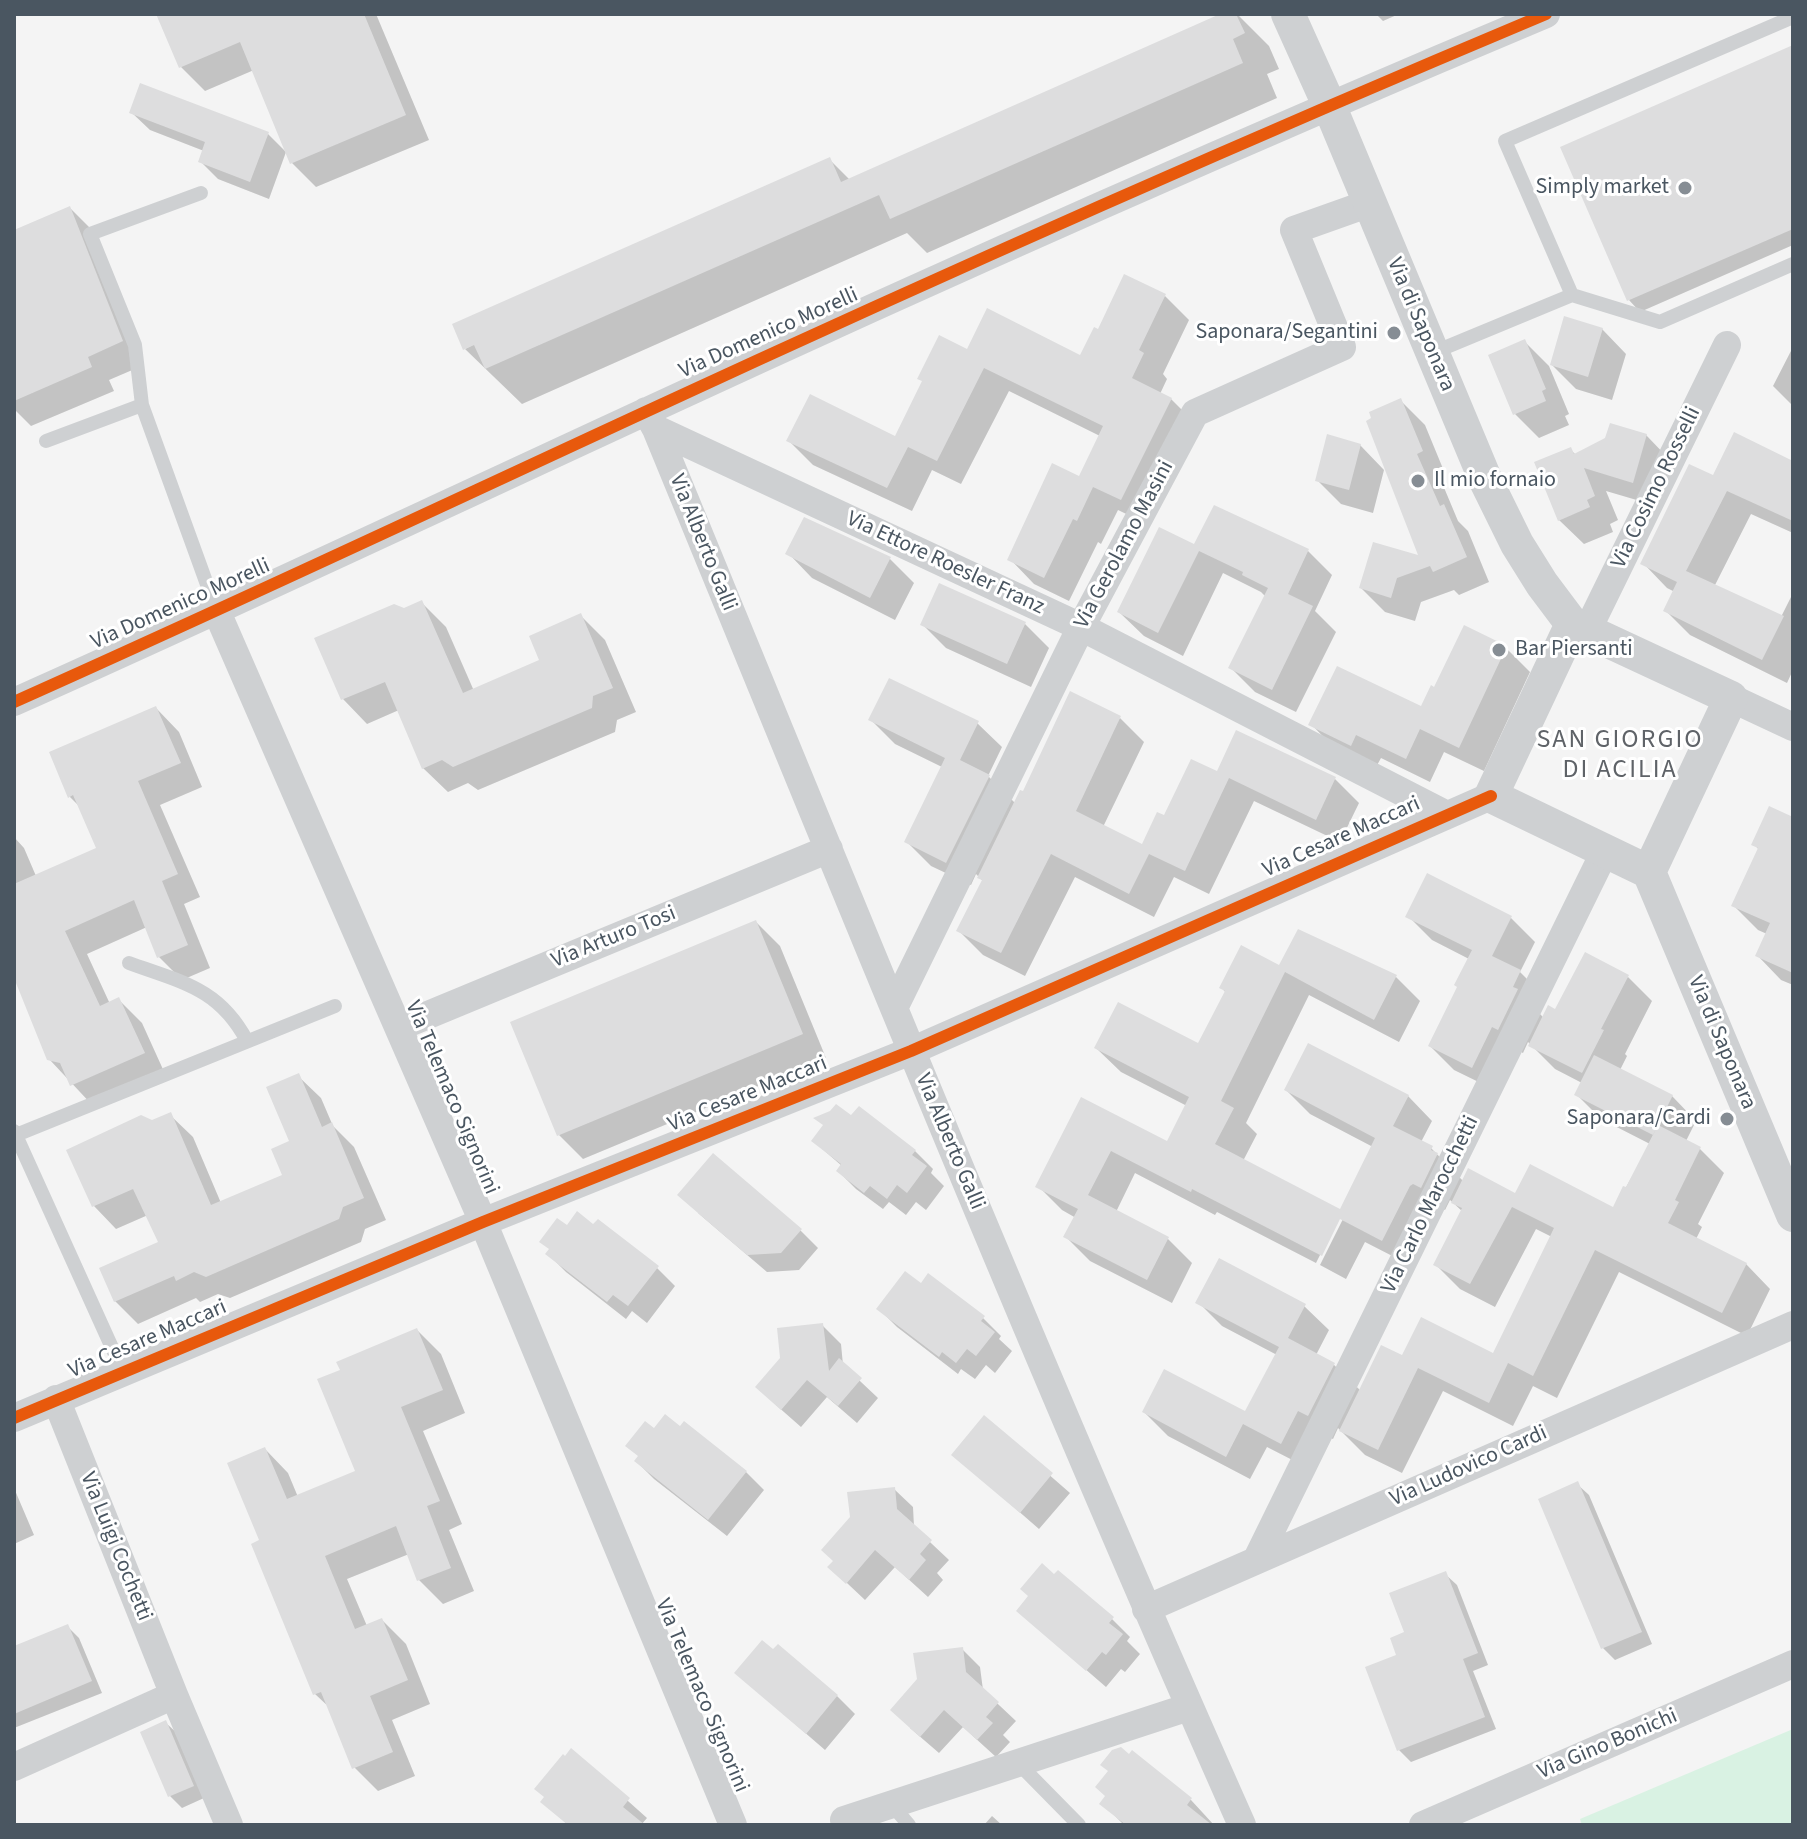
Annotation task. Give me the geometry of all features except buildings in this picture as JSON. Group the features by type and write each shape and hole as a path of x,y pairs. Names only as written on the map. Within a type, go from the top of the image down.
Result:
{"street":[{"name":"Via di Saponara","path":"1288,14 1501,515 1542,584 1579,628"},
{"name":"Via Domenico Morelli","path":"14,702 651,420 1329,105 1546,14"},
{"name":"Via Gerolamo Masini","path":"894,1008 1081,627 1195,413 1342,347 1294,230 1370,203"},
{"name":"Via Cosimo Rosselli","path":"1579,628 1727,345"},
{"name":"Via Ettore Roesler Franz","path":"651,420 1081,627 1445,814"},
{"name":"Via Alberto Galli","path":"651,420 911,1051 1146,1609 1242,1825"},
{"name":"Via Telemaco Signorini","path":"217,612 483,1222 733,1825"},
{"path":"1731,698 1649,872 1491,796 1579,628 1731,698 1793,727"},
{"name":"Via Cesare Maccari","path":"14,1418 483,1222 911,1051 1491,796"},
{"name":"Via Arturo Tosi","path":"399,1027 829,849"},
{"name":"Via Carlo Marocchetti","path":"1257,1559 1605,851"},
{"name":"Via di Saponara","path":"1649,872 1793,1215"},
{"name":"Via Ludovico Cardi","path":"1146,1609 1793,1325"},
{"name":"Via Luigi Cochetti","path":"56,1399 229,1825"},
{"name":"Via Gino Bonichi","path":"1423,1825 1793,1664"},
{"path":"14,1767 174,1695"},
{"path":"844,1820 900,1815 1019,1764 1189,1707"}],"lane":[{"path":"1572,295 1505,141 1793,17"},
{"path":"201,193 90,234 135,345 142,405 217,612"},
{"path":"1431,353 1572,295 1660,322 1793,264"},
{"path":"46,441 142,405"},
{"path":"129,963 203,990 237,1023 247,1041"},
{"path":"123,1372 15,1133 335,1006"},
{"path":"1019,1764 1079,1825"}],"green space":[{"path":"1793,1729 1793,1825 1582,1825 1580,1819"}],"cycle path":[{"path":"14,702 755,361 1546,14"},
{"path":"14,1418 483,1222 911,1051 1491,796"}],"place":[{"name":"Simply market","path":"1685,188"},
{"name":"Saponara/Segantini","path":"1394,333"},
{"name":"Il mio fornaio","path":"1418,481"},
{"name":"Bar Piersanti","path":"1499,650"},
{"name":"Saponara/Cardi","path":"1727,1119"}],"district":[{"name":"SAN GIORGIO DI ACILIA","path":"1620,756"}]}
